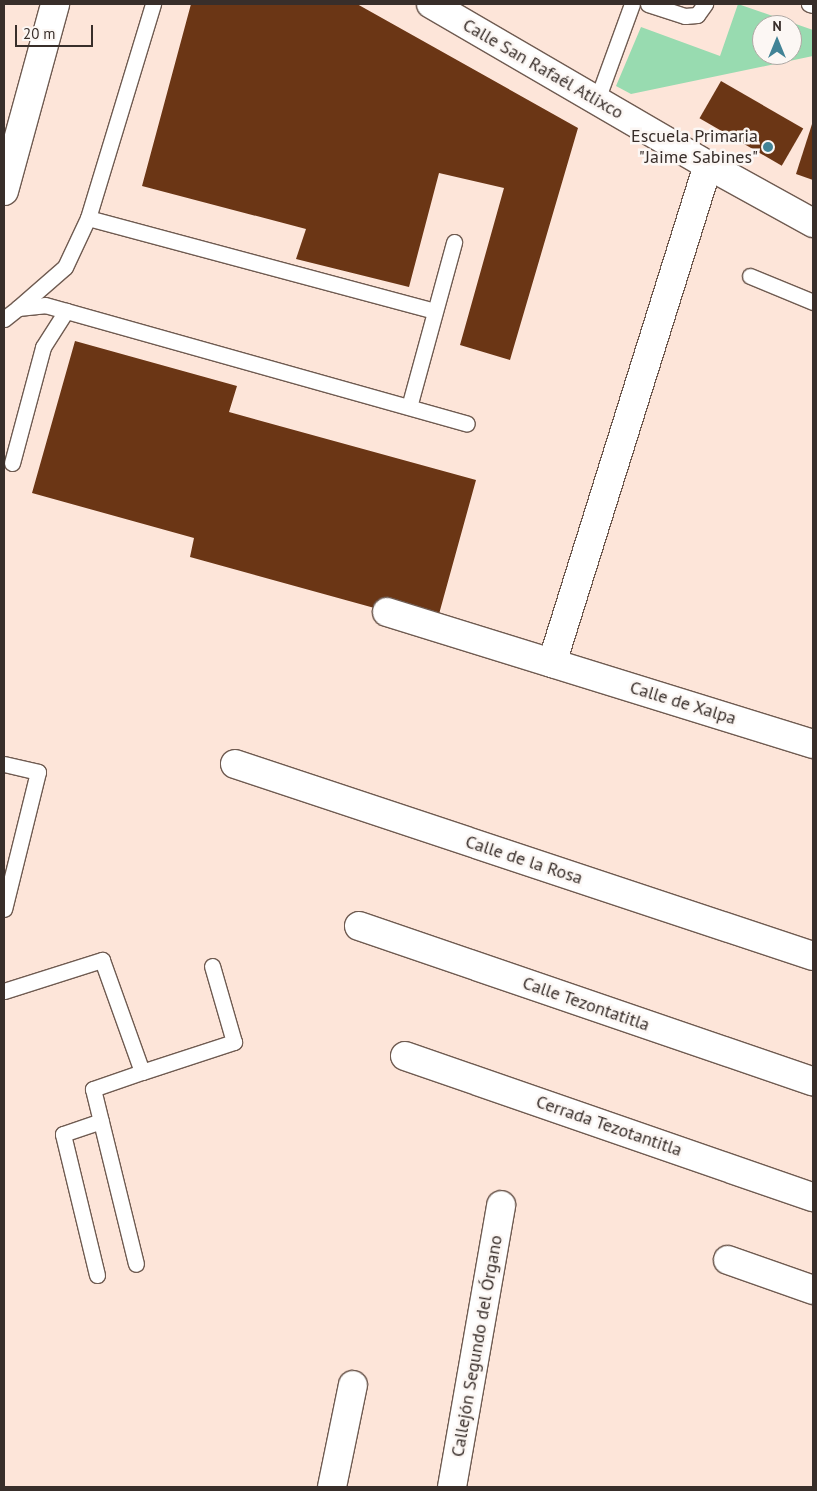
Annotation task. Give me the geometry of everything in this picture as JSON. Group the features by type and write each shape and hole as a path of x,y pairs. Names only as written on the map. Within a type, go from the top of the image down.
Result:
{"street":[{"path":"4,191 55,4"},
{"name":"Calle San Rafaél Atlixco","path":"431,4 708,165 813,222"},
{"path":"552,662 708,165"},
{"name":"Calle de Xalpa","path":"387,612 813,744"},
{"name":"Calle de la Rosa","path":"235,764 813,956"},
{"name":"Calle Tezontatitla","path":"359,926 813,1082"},
{"name":"Cerrada Tezotantitla","path":"405,1056 813,1197"},
{"name":"Callejón Segundo del Órgano","path":"452,1487 501,1205"},
{"path":"728,1260 813,1290"},
{"path":"332,1487 352,1384"}],"lane":[{"path":"4,319 65,267 88,218 152,4"},
{"path":"597,100 632,4"},
{"path":"648,4 685,16 696,15 703,9 704,4"},
{"path":"809,4 813,5"},
{"path":"88,218 435,311"},
{"path":"409,407 454,242"},
{"path":"750,276 813,302"},
{"path":"18,308 45,305 467,424"},
{"path":"12,463 42,347 66,311"},
{"path":"4,764 38,772 4,909"},
{"path":"4,991 102,960 142,1072"},
{"path":"136,1264 93,1089 234,1042 212,966"},
{"path":"97,1275 63,1134 101,1121"}],"green space":[{"path":"738,4 770,15 752,15 752,65 770,65 631,94 616,86 641,27 720,56"},
{"path":"802,26 813,30 813,56 802,58"}],"building":[{"path":"191,4 357,4 578,128 510,360 460,345 504,188 439,173 409,287 296,259 306,229 142,186"},
{"path":"721,81 803,128 782,166 700,118"},
{"path":"813,121 813,180 796,174"},
{"path":"75,341 237,386 229,412 476,480 436,625 190,557 194,538 32,493"}],"place":[{"name":"Escuela Primaria \"Jaime Sabines\"","path":"768,147"}]}
